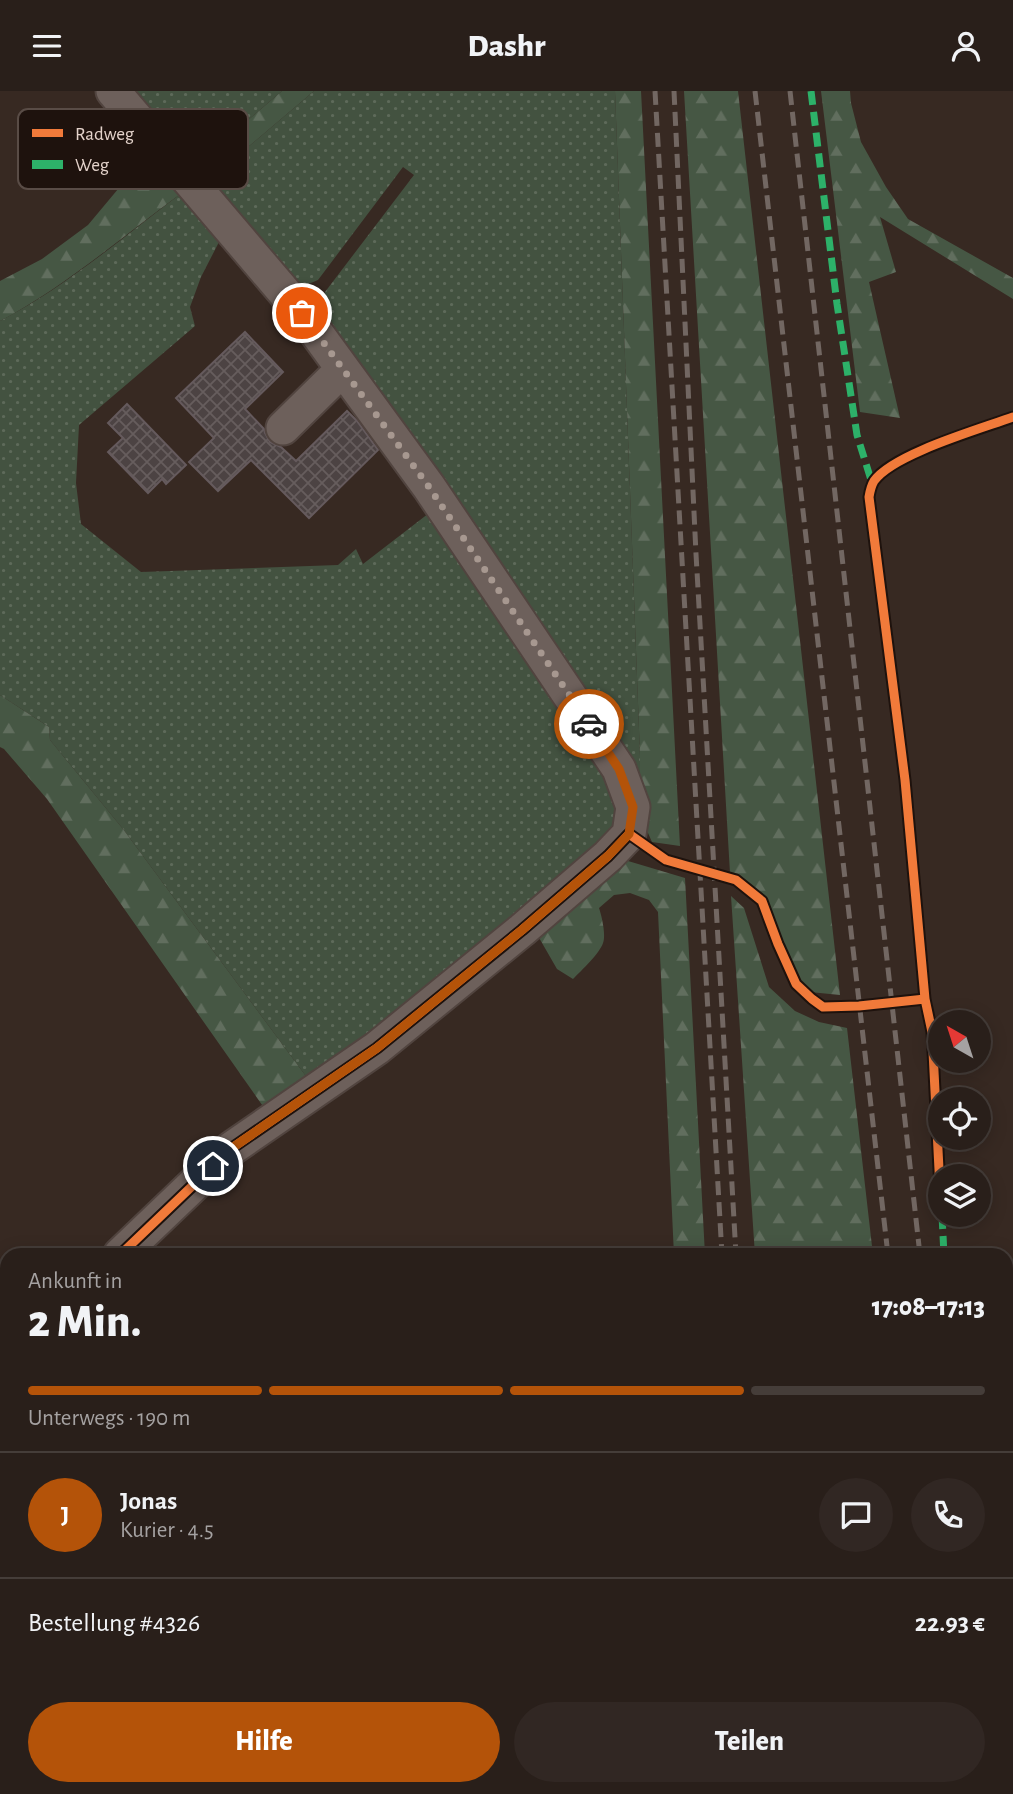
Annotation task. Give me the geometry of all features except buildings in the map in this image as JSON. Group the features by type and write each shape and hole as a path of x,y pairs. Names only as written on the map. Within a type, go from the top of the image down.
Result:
{"street":[{"path":"113,91 128,109"},
{"path":"127,1248 232,1148 377,1048 608,856 629,834 633,807 619,769 429,487 302,313 196,189"},
{"path":"283,428 343,369"}],"green space":[{"path":"124,91 282,91 248,120 248,109 139,109"},
{"path":"282,91 314,91 248,147 248,120"},
{"path":"314,91 615,91 640,789 318,313 325,292 414,175 403,167 318,280 299,288 205,189 248,189 248,147"},
{"path":"615,91 641,91 680,846 652,842 640,815"},
{"path":"684,91 738,91 840,995 810,992 791,973 778,947 758,893 730,873"},
{"path":"821,91 850,91 861,142 886,187 908,219 1013,278 1013,299 880,217 896,272 869,282 900,418 860,412"},
{"path":"118,189 173,189 179,195 69,278 0,321 0,281 42,259 88,225"},
{"path":"179,195 219,242 201,277 190,307 195,326 79,425 76,483 81,524 141,572 338,565 356,549 363,564 433,510 610,774 621,815 601,847 311,1083 123,829 50,740 49,727 0,695 0,321 70,278"},
{"path":"0,695 49,727 50,740 123,829 311,1083 267,1112 47,799 0,747"},
{"path":"618,858 685,878 705,1248 674,1248 658,912 649,900 630,893 614,895 599,908 604,931 601,947 573,979 557,969 534,929"},
{"path":"731,896 744,908 769,987 795,1011 819,1022 847,1028 872,1248 755,1248"}],"railway":[{"path":"655,91 722,1248"},
{"path":"674,91 696,554 736,1248"},
{"path":"755,91 887,1248"},
{"path":"790,91 919,1248"}],"marked path":[{"path":"811,91 837,304 857,435 872,483"},
{"path":"943,1227 944,1248"}],"cycle path":[{"path":"939,1164 932,1032 925,999 905,780 869,497 874,481 899,461 938,443 1013,417"},
{"path":"127,1248 232,1148 377,1048 522,930 608,856 629,834 666,860 736,880 762,901 796,984 823,1007 925,999"}],"way so far":[{"path":"302,313 429,487 589,724"}],"route":[{"path":"213,1166 232,1148 377,1048 522,930 608,856 629,834 633,807 619,769 589,724"}]}
